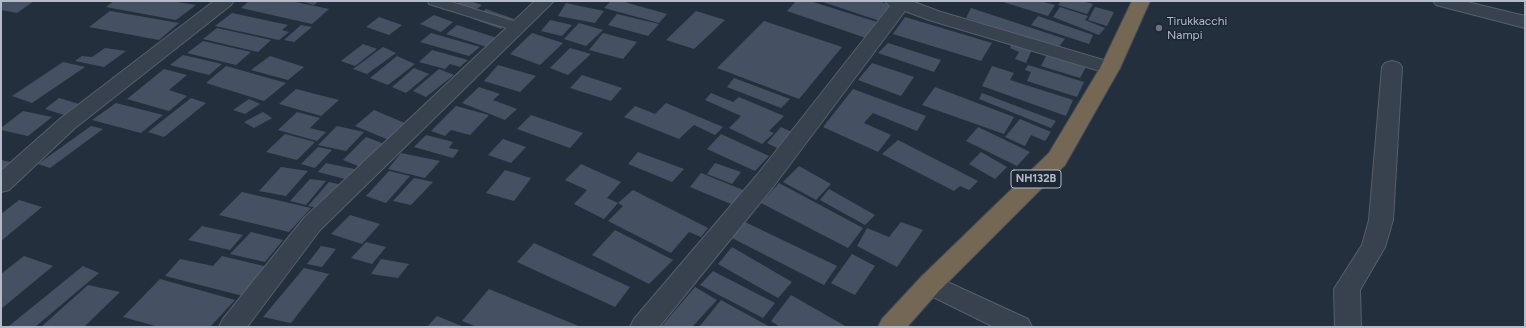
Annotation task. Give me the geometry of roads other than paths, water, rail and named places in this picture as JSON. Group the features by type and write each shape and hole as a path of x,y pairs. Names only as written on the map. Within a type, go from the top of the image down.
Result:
{"highway":[{"name":"NH132B","path":"891,327 930,284 1057,158 1110,68 1141,1"}],"street":[{"path":"1,184 68,123 225,1"},
{"path":"232,327 312,224 545,1"},
{"path":"1442,1 1490,6 1525,22"},
{"path":"643,327 765,181 897,2 935,16 1110,68"},
{"path":"1348,327 1347,289 1373,247 1381,220 1392,67"},
{"path":"930,284 1019,327"}],"lane":[{"path":"434,1 518,27"}],"place":[{"name":"Tirukkacchi Nampi","path":"1159,28"}]}
